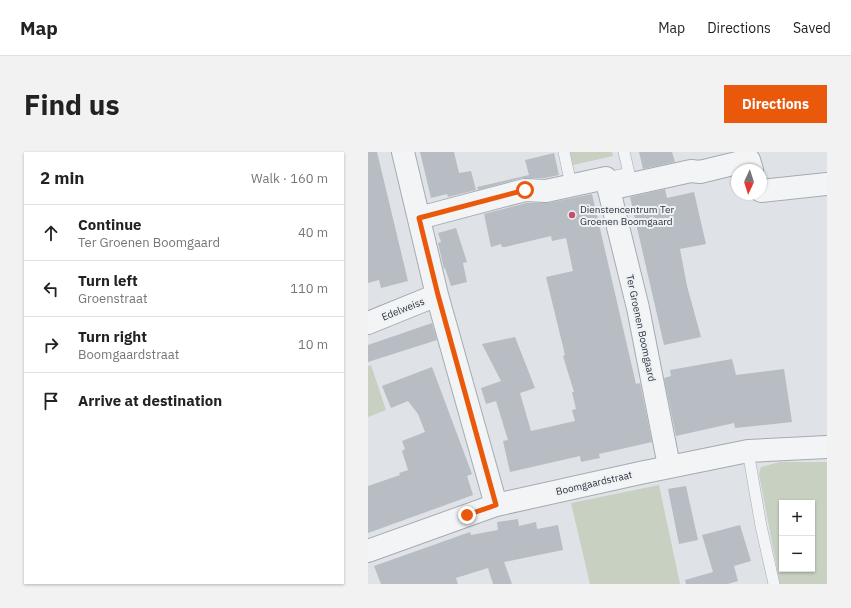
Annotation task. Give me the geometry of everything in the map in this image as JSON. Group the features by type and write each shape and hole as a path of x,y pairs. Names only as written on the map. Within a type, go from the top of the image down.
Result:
{"street":[{"path":"403,152 438,295 496,505"},
{"path":"733,164 749,160 750,164"},
{"path":"419,218 525,190 546,190 571,185 607,184 691,170 700,172 731,164"},
{"name":"Ter Groenen Boomgaard","path":"607,184 638,308 670,466"},
{"path":"767,190 827,184"},
{"name":"Edelweiss","path":"368,323 438,295"},
{"name":"Boomgaardstraat","path":"368,551 496,505 670,466 748,451 827,447"}],"lane":[{"path":"564,152 571,185"},
{"path":"607,184 629,173 624,152"},
{"path":"748,451 761,526 774,584"}],"green space":[{"path":"570,152 612,152 613,156 573,165"},
{"path":"371,365 386,410 368,417 368,366"},
{"path":"780,462 827,462 827,584 780,584 759,474 761,467"},
{"path":"659,485 680,584 590,584 571,503"}],"building":[{"path":"368,152 377,152 408,281 381,288 379,280 368,283"},
{"path":"420,152 454,152 459,173 471,171 476,190 448,197 447,194 431,198"},
{"path":"639,152 672,152 675,162 643,169"},
{"path":"554,153 559,175 545,178 522,178 478,190 477,187 529,175 525,160"},
{"path":"665,189 667,198 694,192 706,244 680,249 687,286 701,337 664,345 630,197"},
{"path":"592,194 636,384 640,383 652,442 599,454 600,458 581,462 580,456 510,472 503,441 508,440 496,401 486,404 481,388 501,381 482,344 515,337 535,388 520,393 531,431 575,421 572,410 576,409 572,392 574,392 563,356 565,355 546,277 573,271 566,238 552,241 551,236 505,247 502,247 501,244 491,247 484,214 526,203 548,203"},
{"path":"456,228 467,262 463,263 467,282 451,286 445,268 444,269 438,243 441,242 438,233"},
{"path":"432,323 437,340 368,362 368,345"},
{"path":"732,359 736,375 784,369 792,422 735,428 734,423 676,436 664,378 671,376 670,370"},
{"path":"432,367 472,474 467,476 473,495 368,533 368,486 400,475 399,473 408,470 402,451 405,449 402,441 425,432 418,414 408,401 391,408 382,386"},
{"path":"686,486 698,540 679,544 668,489"},
{"path":"518,519 519,526 536,522 537,529 558,525 563,550 504,562 512,584 493,584 488,568 456,578 458,584 381,584 374,566 470,532 471,535 498,530 497,522"},
{"path":"740,525 751,561 734,566 738,581 728,584 686,584 685,580 713,572 702,535"}],"place":[{"name":"Dienstencentrum Ter Groenen Boomgaard","path":"572,215"}],"route":[{"path":"467,515 496,505 438,295 419,218 525,190"}]}
